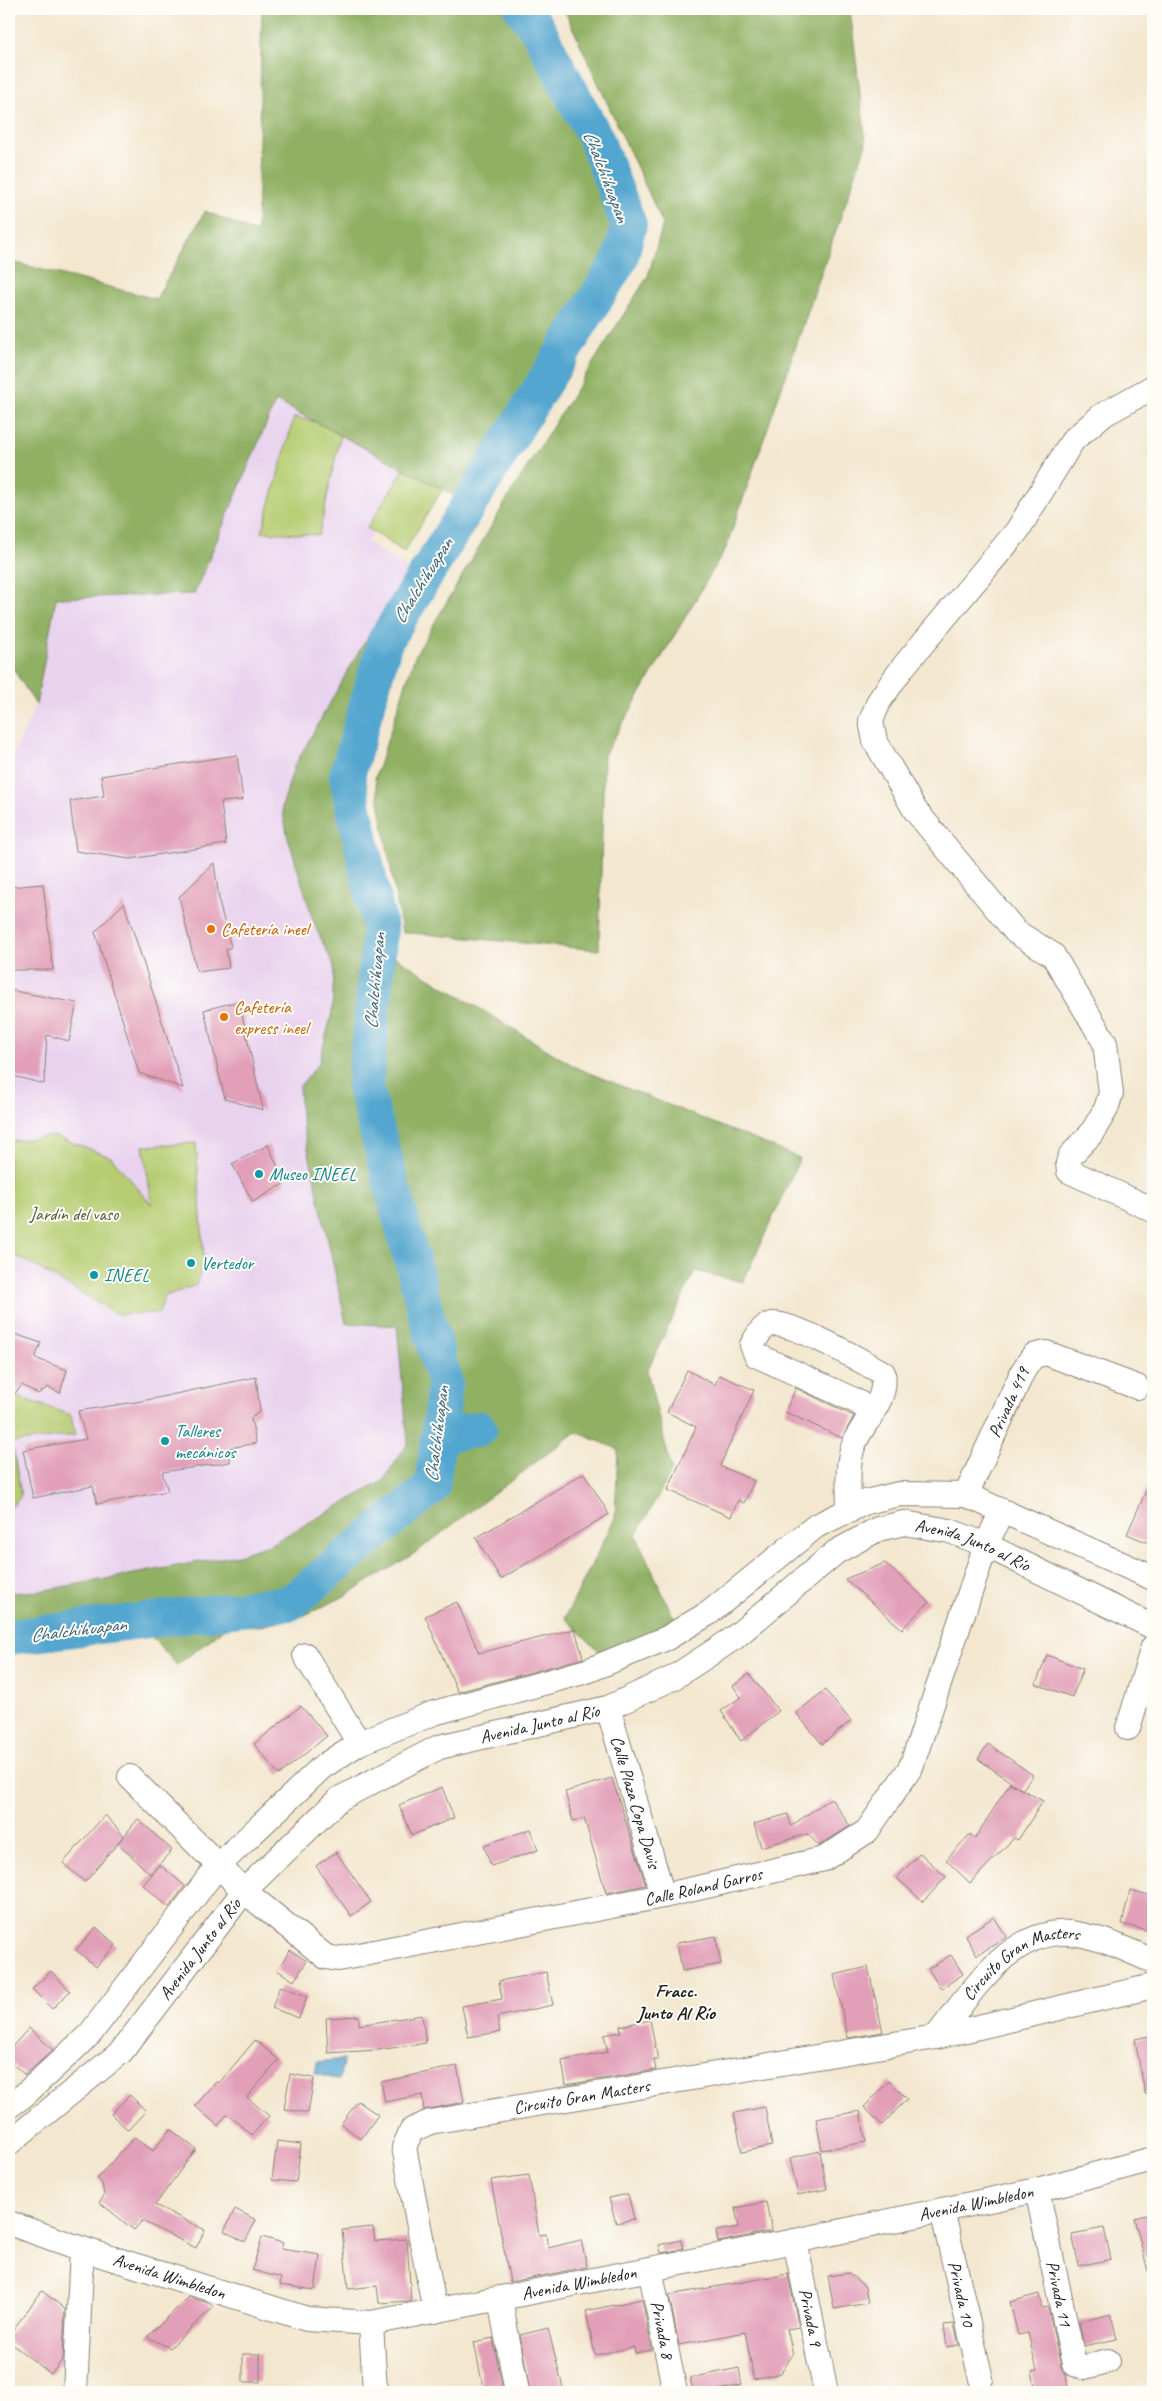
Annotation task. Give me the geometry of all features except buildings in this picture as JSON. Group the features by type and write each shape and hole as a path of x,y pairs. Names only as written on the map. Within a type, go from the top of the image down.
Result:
{"street":[{"path":"1153,387 1101,416 1073,440 1017,531 902,667 879,701 872,721 875,741 916,810 1016,932 1053,955 1105,1043 1111,1093 1106,1109 1091,1134 1071,1154 1068,1163 1069,1171 1153,1210"},
{"path":"849,1511 850,1465 854,1445 870,1418 886,1387 883,1373 845,1352 788,1327 772,1324 762,1329 752,1345 756,1355 856,1400 865,1407 870,1418"},
{"name":"Privada 419","path":"966,1495 1023,1371 1033,1356 1046,1353 1137,1387"},
{"name":"Avenida Junto al Río","path":"9,2106 23,2096 90,2034 218,1867 322,1768 359,1743 434,1713 587,1671 667,1638 709,1612 816,1526 866,1502 899,1494 966,1495 1153,1578"},
{"name":"Calle Roland Garros","path":"130,1777 244,1892 326,1957 338,1959 663,1896 824,1859 867,1831 911,1767 986,1545 1002,1511"},
{"name":"Avenida Junto al Río","path":"9,2143 121,2052 244,1892 339,1799 439,1747 608,1708 673,1678 734,1638 836,1552 878,1529 904,1523 950,1531 986,1545 1153,1627"},
{"path":"709,1612 734,1638"},
{"path":"1128,1728 1153,1647"},
{"path":"305,1655 359,1743"},
{"name":"Calle Plaza Copa Davis","path":"608,1708 663,1896"},
{"name":"Circuito Gran Masters","path":"936,2037 1002,1957 1021,1944 1045,1936 1076,1934 1109,1943 1153,1961"},
{"name":"Circuito Gran Masters","path":"434,2311 404,2147 412,2130 430,2122 936,2037 1153,1986"},
{"name":"Avenida Wimbledon","path":"9,2223 82,2249 307,2319 371,2323 796,2241 1037,2190 1153,2159"},
{"name":"Privada 11","path":"1037,2190 1074,2364 1085,2367 1108,2361"},
{"name":"Privada 10","path":"942,2210 981,2379"},
{"name":"Privada 9","path":"796,2241 826,2392"},
{"path":"75,2392 82,2249"},
{"name":"Privada 8","path":"650,2269 675,2392"},
{"path":"500,2298 517,2392"},
{"path":"371,2323 375,2392"}],"shaded area":[{"path":"276,401 414,474 367,542 408,569 355,658 282,807 287,834 315,926 334,966 332,1013 319,1063 299,1087 397,1325 408,1443 383,1481 269,1545 238,1555 40,1591 9,1593 9,763 36,705 56,598 194,594"}],"green space":[{"path":"262,9 519,9 537,28 561,64 582,101 629,225 617,266 565,359 432,575 359,747 346,803 346,835 360,905 361,936 577,1068 800,1158 743,1282 695,1271 647,1371 672,1471 636,1535 677,1625 601,1653 565,1618 615,1518 618,1449 576,1432 415,1553 343,1597 303,1616 261,1626 229,1625 177,1665 148,1633 91,1635 9,1655 9,1593 40,1591 238,1555 269,1545 383,1481 408,1443 397,1326 346,1323 301,1117 299,1087 319,1063 332,1013 334,966 315,926 287,834 282,807 294,767 355,658 455,496 276,401 194,594 56,598 36,705 9,662 9,261 156,299 205,211 257,233"},
{"path":"564,9 850,9 866,144 726,548 604,755 599,950 402,932 375,778 415,656 512,491 648,276 663,224"},
{"path":"294,417 342,428 319,535 262,532"},
{"path":"410,460 447,482 404,552 367,528"},
{"name":"Jardín del vaso","path":"54,1136 111,1157 152,1205 143,1146 196,1143 204,1259 196,1285 165,1296 159,1313 117,1314 21,1258 9,1254 9,1141"},
{"path":"9,1394 71,1415 75,1435 10,1443 14,1453 21,1496 9,1510"}],"water":[{"path":"344,2059 339,2080 315,2074 317,2062"}],"waterway":[{"name":"Chalchihuapan","path":"9,1637 290,1603 432,1487 445,1384 365,1086 380,929 347,776 385,641 620,259 629,225 596,139 537,28 522,9"},
{"path":"438,1436 479,1429"}],"place":[{"name":"Cafetería ineel","path":"211,929"},
{"name":"Cafetería express ineel","path":"224,1017"},
{"name":"Museo INEEL","path":"259,1174"},
{"name":"Vertedor","path":"191,1263"},
{"name":"INEEL","path":"94,1275"},
{"name":"Talleres mecánicos","path":"165,1441"}],"district":[{"name":"Fracc. Junto Al Río","path":"676,2001"}]}
